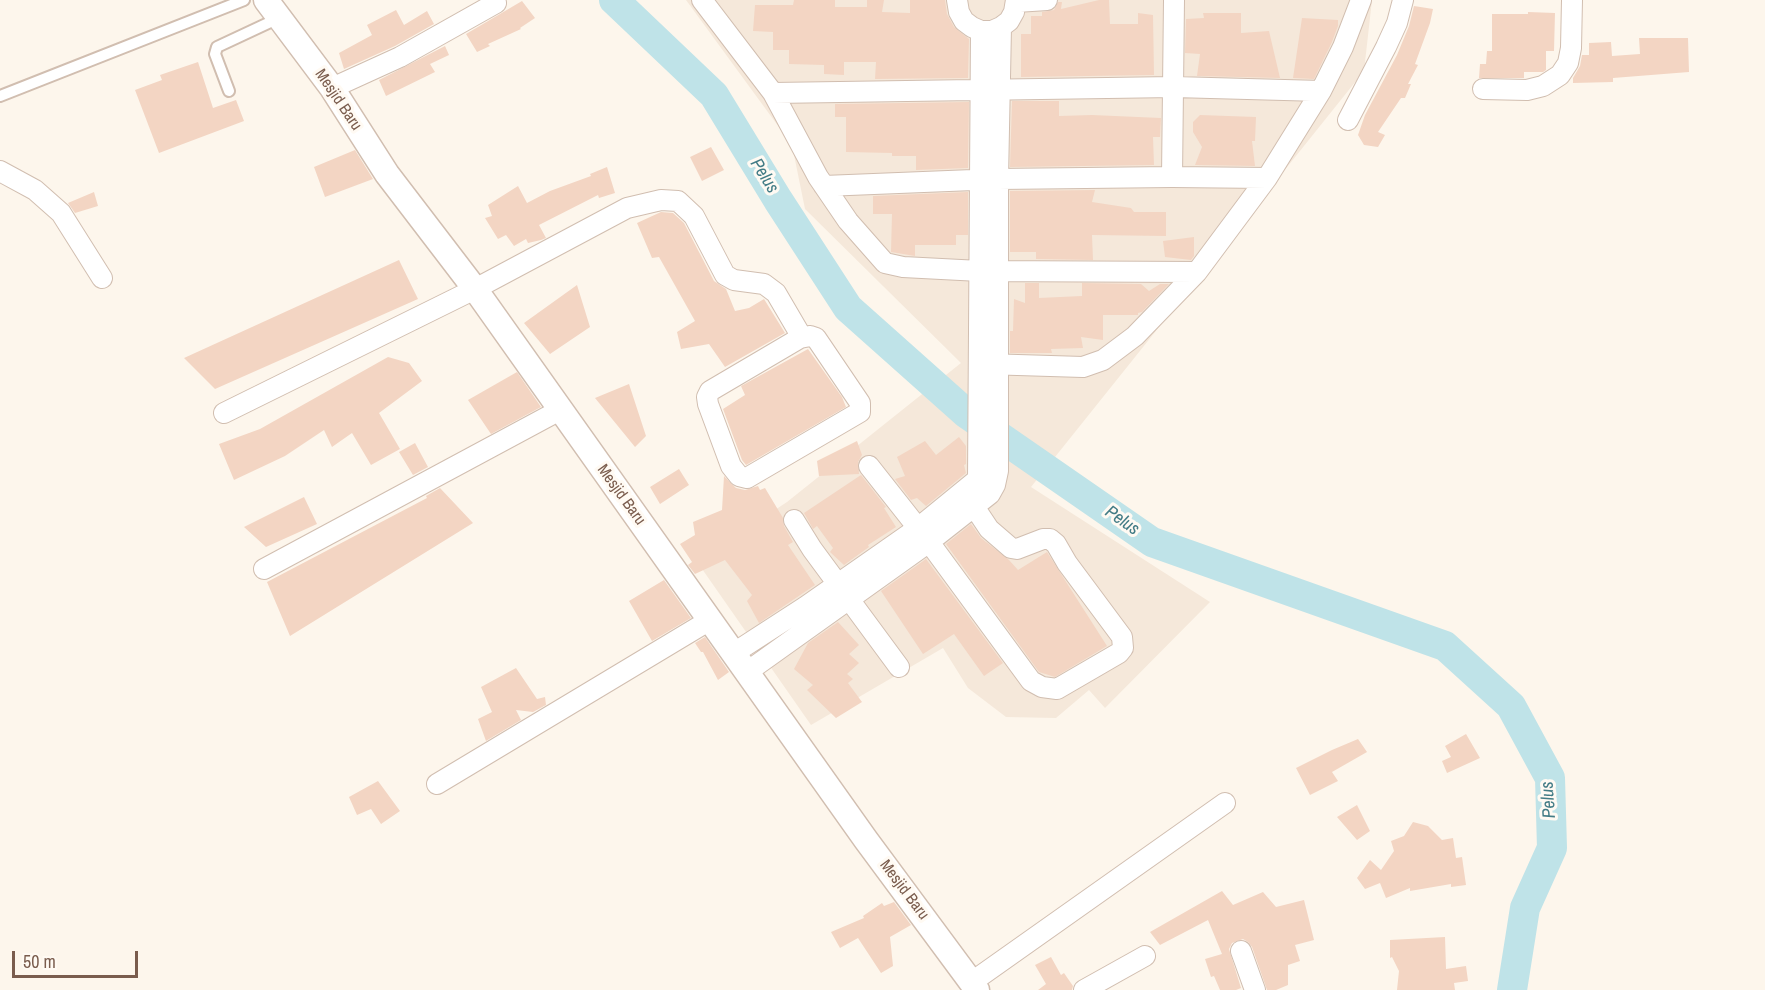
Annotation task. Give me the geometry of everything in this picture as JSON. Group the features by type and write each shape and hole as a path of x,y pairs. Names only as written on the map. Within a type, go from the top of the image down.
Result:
{"street":[{"path":"702,0 773,93 824,186 848,221 885,263 903,267 989,270 1197,272"},
{"path":"957,0 959,12 964,21 981,31 992,31 1009,21 1016,1 1047,0"},
{"path":"1172,177 1174,0"},
{"path":"988,369 1083,367 1103,360 1135,336 1197,272 1267,178 1321,91 1343,47 1361,0"},
{"path":"1347,120 1386,47 1397,23 1403,0"},
{"path":"1483,89 1527,90 1543,86 1560,75 1568,63 1571,48 1572,0"},
{"path":"332,88 400,57 496,3"},
{"name":"Mesjid Baru","path":"272,9 332,88 387,174 475,289 866,840 974,986"},
{"path":"989,88 1001,27"},
{"path":"741,663 923,535 969,499 990,494 995,485 988,471 989,88 981,31"},
{"path":"773,93 1174,87 1321,91"},
{"path":"0,171 35,190 61,213 102,278"},
{"path":"824,186 988,180 1267,178"},
{"path":"224,413 475,289 627,208 661,200 678,201 694,216 725,275 734,280 764,284 776,293 801,334 800,338"},
{"path":"810,336 816,338 860,403 860,412 747,478 739,476 731,466 707,397 710,391 800,338 810,336"},
{"path":"264,569 560,410"},
{"path":"868,466 923,535 1031,681 1042,687 1057,689 1119,653 1123,648 1122,637 1067,563 1056,544 1050,539 1043,539 1017,549 1011,548 989,528 969,499"},
{"path":"794,520 812,549 899,667"},
{"path":"436,784 710,620"},
{"path":"974,986 1225,803"},
{"path":"1241,951 1255,990"},
{"path":"1084,990 1145,956"}],"lane":[{"path":"0,96 244,0"},
{"path":"229,91 215,54 217,47 272,9"}],"shaded area":[{"path":"686,0 1372,0 1364,71 1031,487 1210,602 1105,708 1089,690 1056,718 1006,717 968,688 943,648 811,725 700,566 752,525 787,502 961,363 805,209 792,145"}],"building":[{"path":"794,0 835,0 835,7 867,7 867,0 884,0 882,12 910,13 910,0 945,0 947,14 954,27 969,39 968,78 875,79 876,62 844,62 844,75 824,74 824,65 789,64 789,50 773,50 773,32 753,31 755,5 793,5"},
{"path":"1099,0 1109,0 1110,24 1138,24 1138,13 1153,15 1154,75 1021,77 1021,34 1031,34 1031,16 1042,16 1042,12 1054,10 1058,2 1062,2 1061,9"},
{"path":"522,1 535,18 521,29 488,44 490,46 477,52 466,34"},
{"path":"1414,6 1433,9 1415,64 1418,65 1408,84 1411,84 1405,98 1401,98 1378,132 1385,135 1378,147 1364,145 1358,135 1365,115 1397,55 1409,26"},
{"path":"396,10 404,25 427,11 434,24 395,46 344,69 339,53 372,35 367,25"},
{"path":"1528,12 1555,13 1554,51 1546,51 1546,70 1524,72 1524,78 1479,78 1480,64 1486,64 1487,51 1492,51 1492,14 1528,14"},
{"path":"1203,13 1241,13 1241,33 1269,31 1280,78 1197,76 1200,54 1185,53 1186,19 1204,18"},
{"path":"1302,18 1338,20 1332,42 1314,79 1293,78"},
{"path":"1639,38 1688,38 1689,72 1613,78 1613,82 1573,83 1582,55 1589,55 1589,43 1611,42 1612,56 1640,54"},
{"path":"445,46 449,55 430,64 435,72 386,96 379,80"},
{"path":"198,62 213,108 236,100 244,121 159,153 135,90 162,80 160,75"},
{"path":"1012,101 1059,101 1059,116 1161,118 1160,137 1153,137 1154,165 1010,167"},
{"path":"969,102 968,168 916,170 916,156 846,152 846,117 835,117 835,104"},
{"path":"1200,115 1256,117 1255,141 1252,141 1255,166 1195,165 1202,147 1193,132 1193,122"},
{"path":"711,147 724,170 702,181 690,157"},
{"path":"355,150 373,179 325,197 314,167"},
{"path":"607,167 615,193 599,198 598,195 539,225 546,238 528,243 526,239 514,246 506,235 498,239 485,218 492,216 488,205 518,186 527,203"},
{"path":"1095,190 1092,202 1131,208 1134,212 1166,212 1166,236 1092,235 1093,260 1036,259 1036,252 1010,252 1010,191"},
{"path":"94,192 98,206 75,213 68,203"},
{"path":"968,192 968,235 956,235 956,245 915,245 915,256 891,252 892,214 873,214 873,196"},
{"path":"661,212 673,213 684,223 714,281 726,289 735,311 749,308 764,299 785,333 725,367 709,344 681,349 677,332 695,321 659,257 652,258 637,223"},
{"path":"1194,237 1194,256 1191,260 1165,257 1163,241"},
{"path":"399,260 418,299 215,389 184,358"},
{"path":"1025,283 1039,283 1039,298 1082,296 1082,283 1141,284 1149,291 1160,284 1169,284 1138,315 1103,315 1103,340 1081,337 1083,348 1051,349 1052,353 1010,353 1014,299 1025,303"},
{"path":"577,285 590,327 550,354 524,323"},
{"path":"808,349 842,397 846,407 746,465 742,460 723,409 745,395 741,386"},
{"path":"388,357 409,363 422,381 379,413 400,449 371,465 352,433 332,447 324,430 285,456 234,480 219,444 260,429"},
{"path":"517,372 541,407 491,434 468,400"},
{"path":"629,384 646,436 635,447 595,398"},
{"path":"959,437 966,446 966,464 964,465 966,473 926,506 917,498 911,500 895,479 905,476 897,457 925,441 936,455"},
{"path":"857,441 862,455 858,462 859,474 819,476 817,461"},
{"path":"415,443 428,467 413,475 399,452"},
{"path":"679,469 689,485 660,504 650,487"},
{"path":"861,475 886,507 884,508 896,527 868,545 869,547 844,565 830,552 833,548 817,526 813,529 804,513"},
{"path":"724,476 736,488 745,490 758,486 760,490 765,488 783,518 784,526 793,542 788,545 815,585 759,623 747,601 752,595 725,560 695,574 688,565 692,562 680,544 695,535 693,522 722,510"},
{"path":"440,488 473,523 290,636 267,582 427,498 426,496"},
{"path":"304,497 317,524 266,547 244,527"},
{"path":"971,524 981,538 1018,570 1047,552 1107,646 1055,677 1039,672 946,544"},
{"path":"926,559 1003,663 984,676 954,634 923,654 881,591"},
{"path":"664,580 691,618 652,641 629,601"},
{"path":"838,622 859,645 849,654 859,663 847,674 853,679 848,683 862,702 836,718 807,690 813,685 794,669 808,643"},
{"path":"705,637 729,672 718,680 703,652 695,643"},
{"path":"516,668 537,699 545,697 546,705 533,712 516,710 521,720 486,741 478,719 492,712 481,687"},
{"path":"1466,734 1480,758 1447,773 1442,761 1451,757 1445,746"},
{"path":"1358,739 1367,752 1332,772 1338,781 1310,795 1296,768"},
{"path":"378,781 400,811 381,824 371,809 357,815 349,797"},
{"path":"1357,805 1370,831 1357,840 1337,817"},
{"path":"1413,822 1428,826 1442,840 1453,838 1456,858 1462,857 1466,885 1451,887 1451,884 1410,891 1410,888 1386,898 1380,883 1365,889 1357,878 1370,860 1381,870 1394,851 1391,841 1404,836"},
{"path":"1222,891 1233,905 1263,892 1276,907 1304,900 1314,940 1295,945 1300,961 1288,965 1288,985 1276,990 1267,990 1252,947 1243,939 1232,943 1229,949 1241,988 1220,990 1214,976 1211,977 1205,959 1222,954 1208,920 1160,945 1150,932"},
{"path":"894,902 911,925 890,937 893,966 881,973 858,938 840,948 831,932 864,918 863,916 882,903 884,906"},
{"path":"1445,937 1446,969 1466,966 1468,981 1454,983 1455,990 1397,990 1399,971 1392,957 1390,958 1390,940"},
{"path":"1051,957 1061,975 1064,973 1073,986 1072,990 1038,990 1046,984 1035,965"}],"waterway":[{"name":"Pelus","path":"614,0 714,95 848,308 967,414 1152,542 1445,646 1511,706 1550,778 1552,848 1525,908 1512,990"}]}
